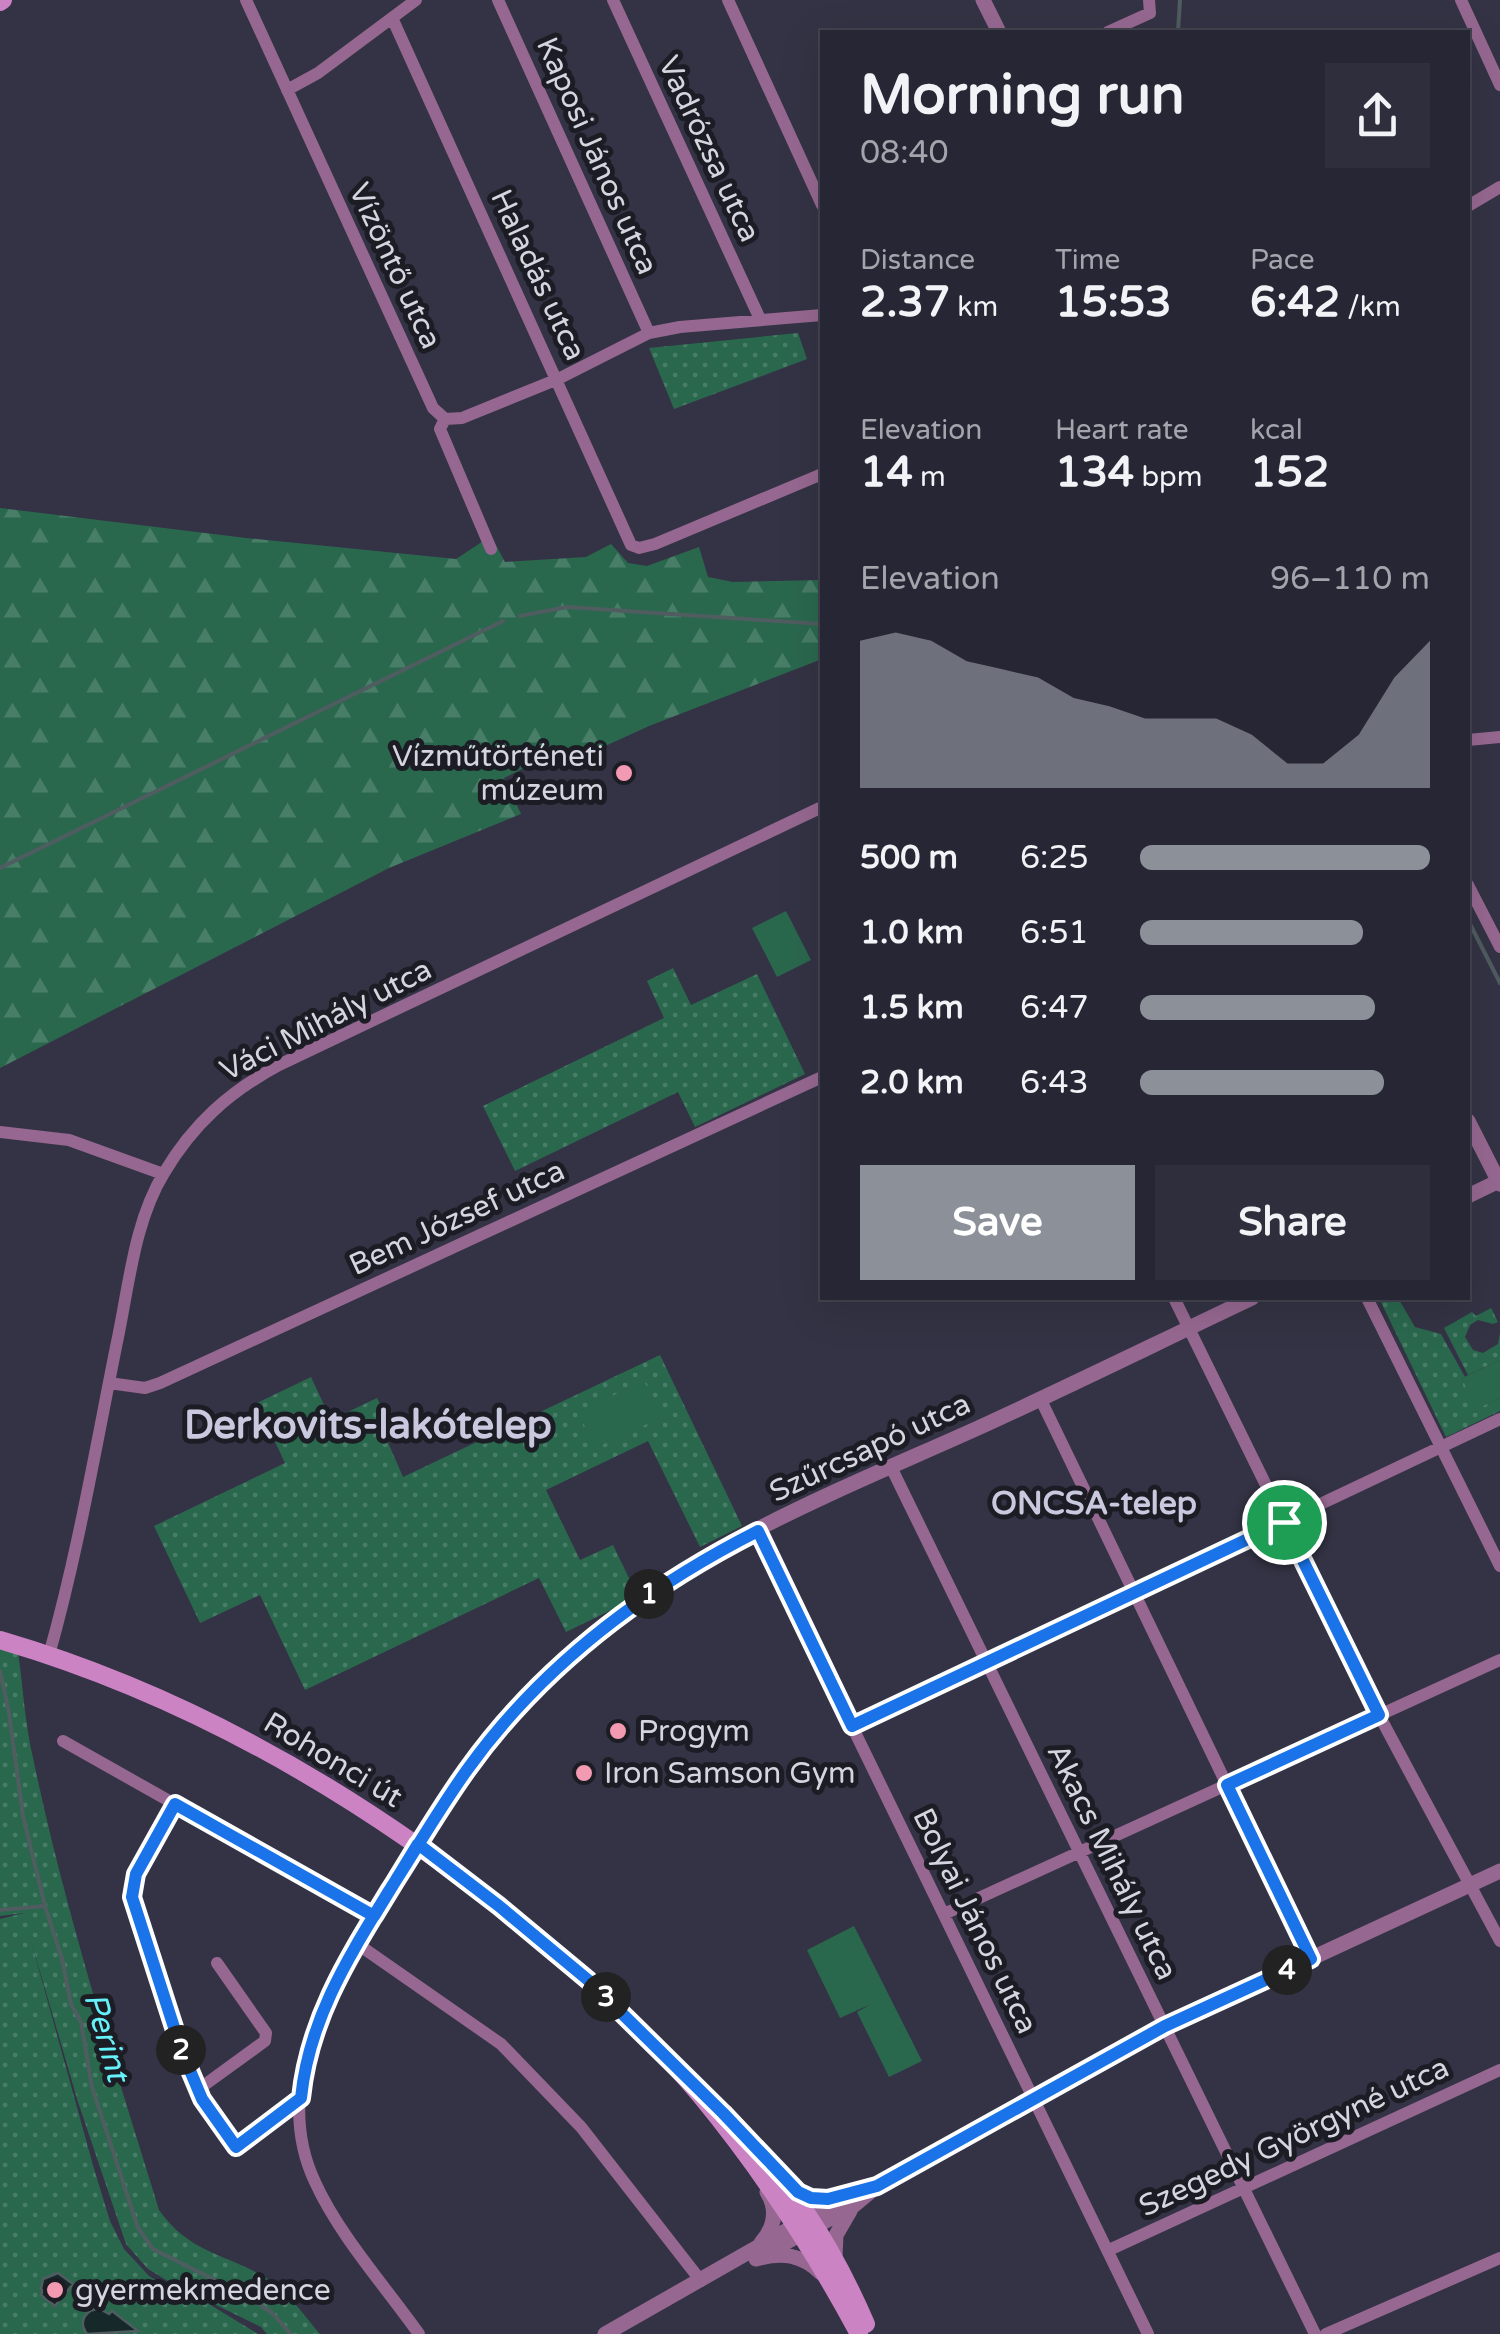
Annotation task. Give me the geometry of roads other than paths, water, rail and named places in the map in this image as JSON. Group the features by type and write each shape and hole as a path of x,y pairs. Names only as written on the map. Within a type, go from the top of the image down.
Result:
{"main road":[{"name":"Rohonci út","path":"0,1640 139,1689 223,1728 418,1844 553,1949 723,2113 789,2186 859,2334"},
{"name":"Rohonci út","path":"685,2078 739,2148 835,2257 870,2334"}],"street":[{"path":"287,90 394,20 416,0"},
{"name":"Kaposi János utca","path":"498,0 650,333"},
{"name":"Vadrózsa utca","path":"614,0 760,319"},
{"path":"728,0 820,202"},
{"path":"983,0 997,30"},
{"path":"1112,30 1150,13 1149,0"},
{"name":"Vízöntő utca","path":"248,1 433,408 445,420 440,429 492,549"},
{"path":"1464,1 1500,85"},
{"name":"Haladás utca","path":"394,20 626,538 638,548 655,544 820,475"},
{"path":"1470,205 1500,187"},
{"path":"445,420 462,418 558,379 650,333 820,315"},
{"path":"1470,740 1500,737"},
{"name":"Váci Mihály utca","path":"49,1655 73,1558 140,1228 163,1174 184,1142 218,1104 260,1075 820,808"},
{"path":"1470,888 1500,945"},
{"name":"Bem József utca","path":"109,1383 145,1388 160,1383 820,1078"},
{"path":"1470,1125 1499,1182 1470,1195"},
{"path":"0,1132 69,1140 163,1174"},
{"path":"1175,1300 1379,1715 1500,1941"},
{"name":"Szűrcsapó utca","path":"419,2334 325,2201 302,2146 301,2098 306,2056 314,2029 356,1943 418,1844 492,1738 574,1652 658,1588 758,1531 891,1466 1248,1300"},
{"path":"1368,1300 1500,1566"},
{"path":"1040,1398 1311,1959"},
{"path":"852,1726 1500,1419"},
{"name":"Akacs Mihály utca","path":"891,1466 1315,2334"},
{"name":"Bolyai János utca","path":"758,1531 1148,2334"},
{"path":"944,1914 1500,1660"},
{"path":"64,1740 374,1916"},
{"path":"175,1804 136,1874 132,1897 181,2049 200,2092 236,2147 301,2098"},
{"path":"605,2334 1165,2026 1500,1872"},
{"path":"356,1943 501,2044 581,2126 701,2281"},
{"path":"200,2092 266,2041 266,2033 217,1963"},
{"name":"Szegedy Györgyné utca","path":"1109,2250 1500,2070"},
{"path":"739,2148 774,2208 772,2228 757,2252"},
{"path":"789,2186 811,2198 850,2202"},
{"path":"835,2257 838,2228 850,2202"},
{"path":"757,2252 806,2260 833,2286"},
{"path":"1326,2334 1500,2258"}],"waterway":[{"path":"1178,30 1180,0"},
{"path":"520,616 567,607 820,624"},
{"path":"0,868 503,621"},
{"path":"1470,924 1500,983"},
{"name":"Perint","path":"0,1671 23,1816 45,1906 71,2004 81,2022 92,2087 138,2228 153,2249 249,2297 272,2313 291,2334"},
{"path":"0,1910 45,1906"}],"place":[{"name":"Vízműtörténeti múzeum","path":"624,773"},
{"name":"Progym","path":"618,1731"},
{"name":"Iron Samson Gym","path":"584,1773"},
{"name":"gyermekmedence","path":"55,2290"}],"district":[{"name":"Derkovits-lakótelep","path":"368,1425"},
{"name":"ONCSA-telep","path":"1094,1504"}]}
